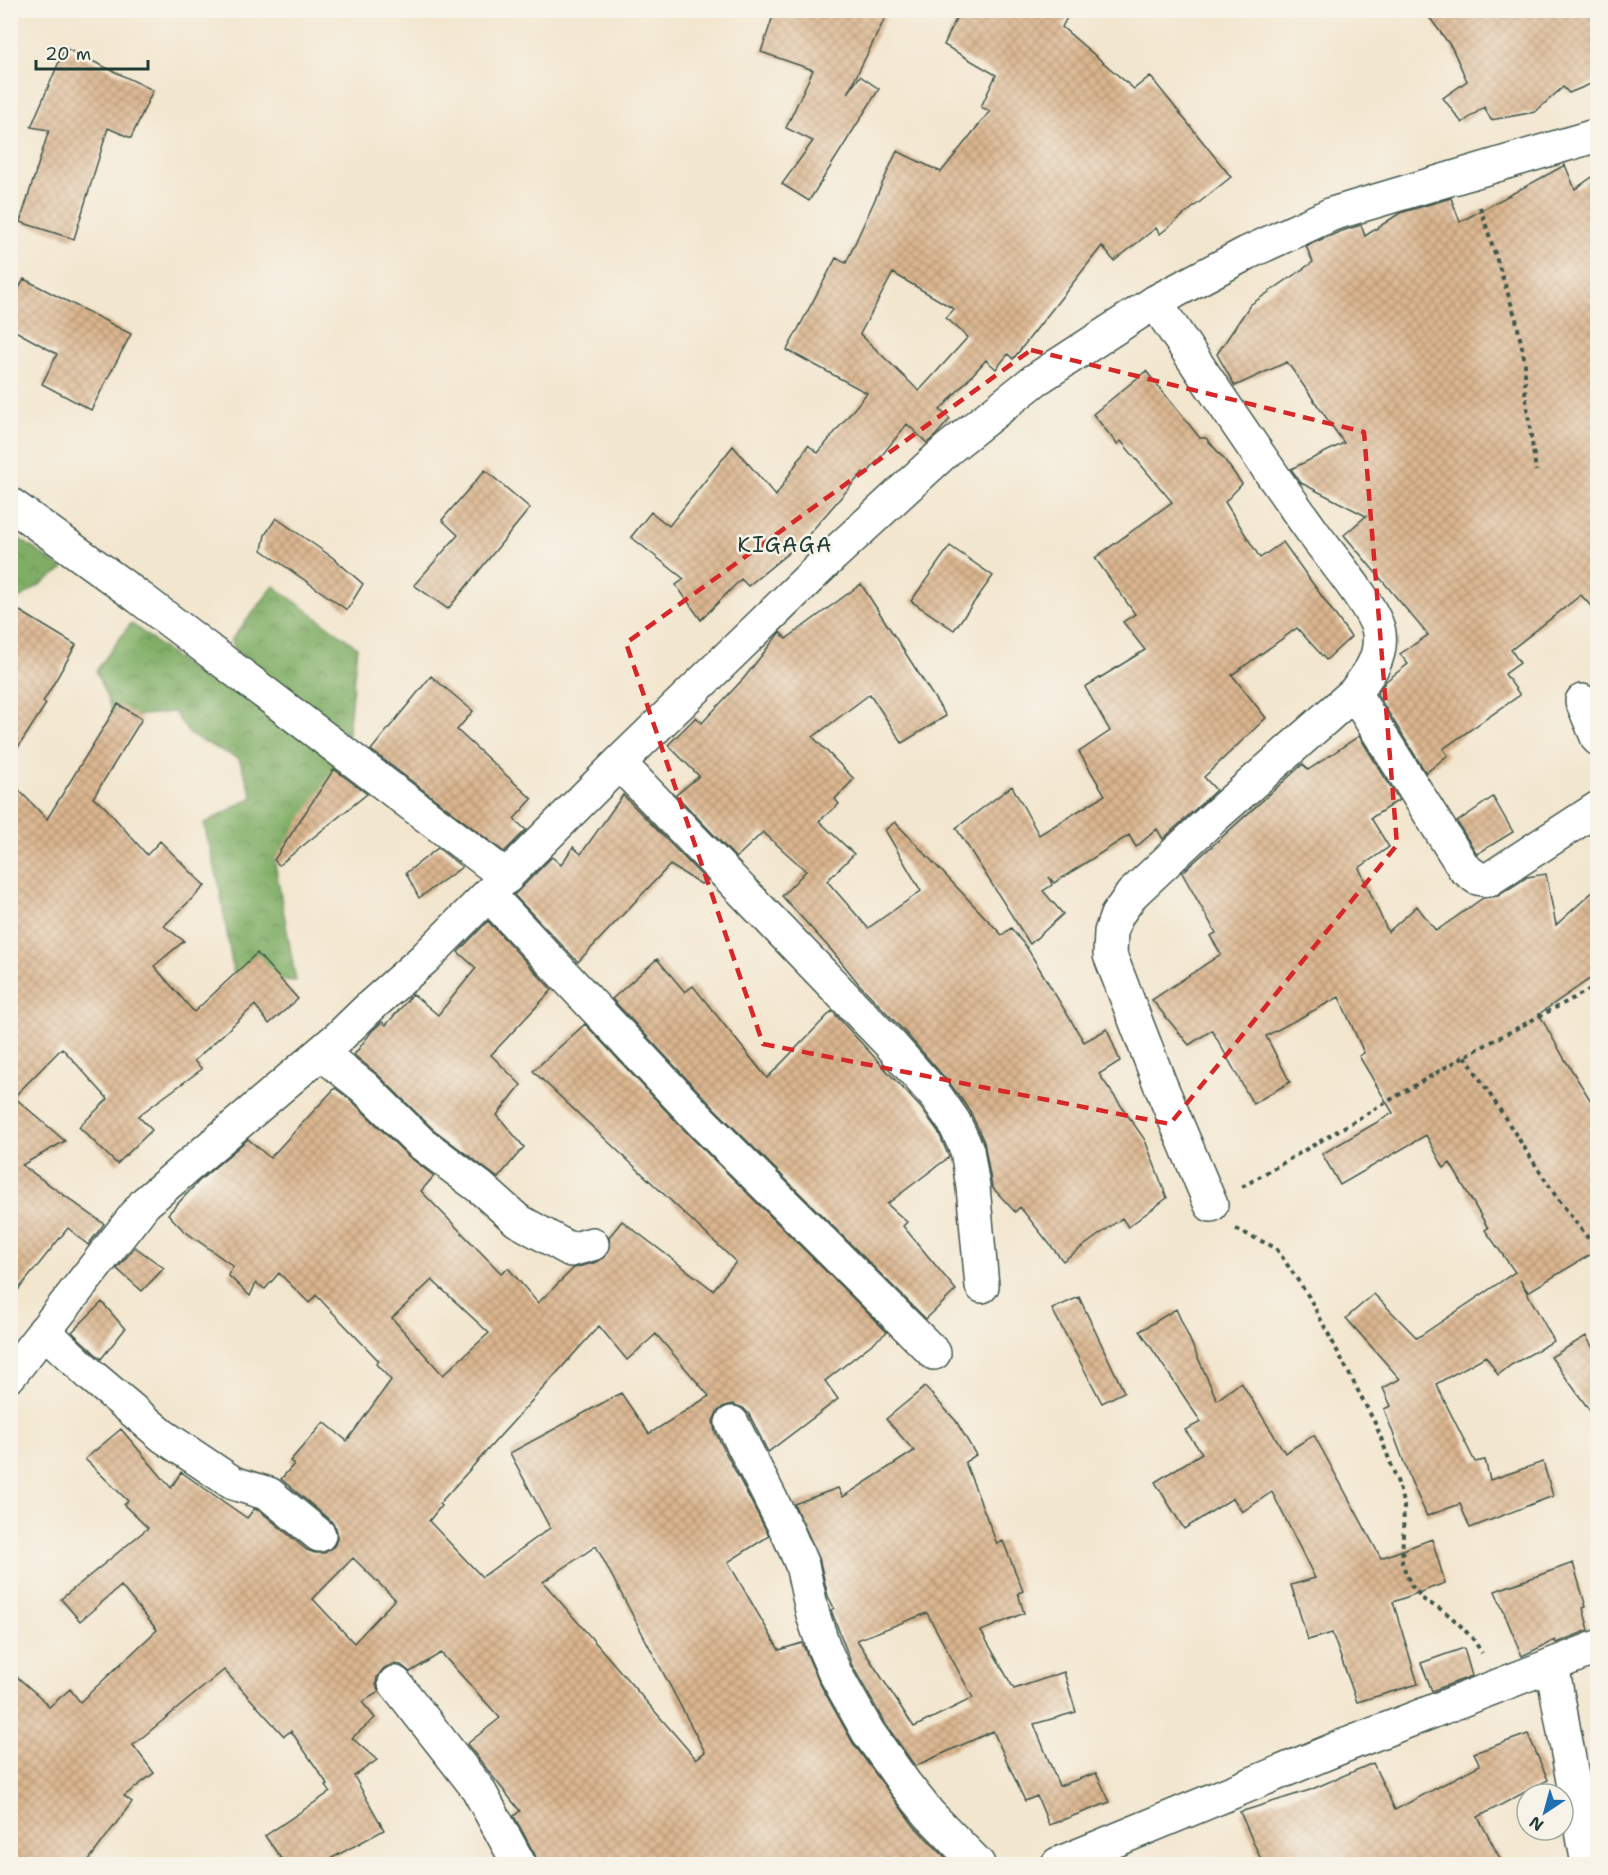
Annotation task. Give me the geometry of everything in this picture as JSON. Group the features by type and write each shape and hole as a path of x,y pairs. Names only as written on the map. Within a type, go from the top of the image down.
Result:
{"street":[{"path":"10,1375 145,1203 321,1053 424,959 619,763 833,555 948,449 1035,380 1155,302 1246,253 1332,214 1467,172 1598,135"},
{"path":"1155,302 1313,533 1370,609 1379,630 1380,653 1369,674 1354,693 1214,817 1132,894 1117,915 1111,932 1110,955 1160,1084 1211,1205"},
{"path":"10,504 141,598 498,886 700,1121 934,1353"},
{"path":"1354,693 1464,868 1477,878 1488,880 1598,808"},
{"path":"1582,701 1598,739"},
{"path":"619,763 891,1045 936,1096 954,1122 967,1149 973,1187 982,1286"},
{"path":"321,1053 364,1087 420,1143 481,1188 517,1220 571,1250 592,1244"},
{"path":"44,1331 93,1377 163,1436 233,1483 269,1494 319,1535"},
{"path":"732,1423 802,1565 813,1615 824,1648 868,1732 929,1814 978,1864"},
{"path":"1058,1864 1341,1748 1598,1647"},
{"path":"1552,1665 1588,1864"},
{"path":"395,1683 478,1789 519,1864"}],"path":[{"path":"1467,172 1487,226 1516,319 1525,362 1525,392 1536,471"},
{"path":"1501,1685 1473,1639 1444,1611 1424,1600 1411,1585 1402,1563 1404,1506 1397,1480 1376,1425 1309,1297 1276,1248 1224,1224 1211,1205 1465,1056 1598,985"},
{"path":"1465,1056 1555,1195 1598,1251"}],"highlighted area":[{"path":"1031,350 1364,432 1397,845 1170,1124 763,1044 626,643"}],"green space":[{"path":"11,533 63,569 11,604"},
{"path":"274,586 357,647 340,808 274,858 296,981 234,976 219,884 204,824 253,797 239,759 190,735 174,712 115,718 96,671 131,623 205,681 263,690 230,641"}],"building":[{"path":"775,10 889,10 848,93 860,76 879,89 809,201 782,184 813,141 786,128 813,70 761,52"},
{"path":"960,10 1071,10 1062,27 1134,89 1150,76 1231,177 1160,234 1156,228 1114,261 1102,246 1013,359 1008,354 996,369 986,360 940,410 950,419 936,435 927,443 907,424 866,475 863,472 803,541 748,586 741,579 701,620 676,585 684,579 631,537 651,512 669,526 733,446 776,496 808,445 818,453 867,393 787,350 836,258 846,263 897,151 941,172 990,111 981,107 996,75 944,45","holes":["893,273 954,309 946,318 968,337 919,391 860,334"]},
{"path":"1424,10 1598,10 1598,81 1569,93 1563,87 1535,112 1491,120 1484,107 1462,123 1443,98 1467,81 1452,48"},
{"path":"65,48 153,90 131,138 108,128 74,239 20,222 49,130 31,127"},
{"path":"1565,165 1575,189 1598,173 1598,614 1581,595 1511,650 1520,663 1505,674 1520,695 1443,749 1448,755 1426,773 1377,694 1386,681 1408,664 1400,654 1428,635 1344,535 1366,516 1301,483 1291,469 1344,443 1287,362 1235,386 1217,354 1250,305 1313,262 1306,246 1361,225 1365,236 1400,213 1451,198 1460,222"},
{"path":"24,279 131,334 91,410 42,384 57,354 10,328 10,305"},
{"path":"1146,371 1200,438 1206,438 1224,459 1242,484 1225,502 1260,558 1283,542 1351,637 1326,660 1297,628 1232,675 1266,718 1204,777 1216,790 1163,839 1157,829 1136,847 1129,835 1054,883 1049,877 1052,885 1043,891 1063,914 1030,944 956,828 1012,786 1039,835 1105,795 1079,752 1110,731 1085,687 1145,650 1123,622 1135,614 1095,558 1172,502 1121,441 1117,444 1093,414"},
{"path":"485,470 530,508 448,609 414,585 458,535 442,520"},
{"path":"276,518 332,557 363,584 347,610 262,550 265,535"},
{"path":"950,546 993,576 954,630 911,601"},
{"path":"861,584 946,716 902,743 870,694 813,737 854,779 835,799 839,804 819,821 854,854 827,881 868,928 921,891 885,830 895,822 1002,935 1011,928 1027,948 1084,1042 1107,1029 1120,1061 1099,1074 1145,1140 1167,1198 1128,1227 1122,1218 1063,1261 1020,1207 1015,1212 992,1187 984,1142 970,1111 951,1085 782,896 806,871 763,832 736,858 676,795 699,776 668,745 696,717 702,723 744,678 780,632 786,639"},
{"path":"10,605 76,645 43,702 46,704 10,760"},
{"path":"431,676 473,711 457,730 532,799 514,819 526,830 504,852 371,750"},
{"path":"118,704 142,719 93,798 105,807 147,855 160,841 205,886 164,926 184,941 154,966 194,1012 257,953 298,999 269,1024 255,1005 194,1061 202,1069 138,1116 152,1130 117,1164 79,1127 108,1099 62,1048 14,1097 65,1141 22,1165 104,1224 88,1245 68,1228 10,1300 10,781 47,819"},
{"path":"1359,736 1399,800 1371,818 1389,847 1359,868 1388,932 1417,906 1436,931 1483,898 1498,896 1527,877 1546,874 1556,925 1598,887 1598,973 1539,1014 1598,1112 1598,1250 1528,1292 1520,1280 1554,1341 1511,1365 1498,1375 1486,1356 1436,1384 1475,1462 1485,1460 1490,1480 1543,1462 1553,1496 1470,1528 1460,1504 1427,1516 1384,1409 1391,1406 1383,1388 1400,1379 1346,1318 1374,1294 1417,1338 1515,1272 1485,1230 1488,1228 1450,1163 1444,1168 1426,1135 1340,1185 1322,1154 1393,1113 1359,1056 1364,1053 1339,997 1266,1036 1290,1082 1253,1104 1212,1030 1189,1045 1152,1000 1221,954 1210,936 1216,933 1182,873 1303,764 1308,770"},
{"path":"334,769 367,794 279,865 274,860"},
{"path":"623,795 706,880 701,884 670,865 578,962 514,895 552,857 561,865 573,847 581,854"},
{"path":"1493,797 1513,832 1477,854 1457,822"},
{"path":"438,848 462,867 419,898 406,873"},
{"path":"488,921 552,990 491,1055 521,1085 497,1115 524,1147 498,1178 433,1129 377,1074 354,1055 372,1031 382,1022 386,1025 413,994 438,1015 476,968 458,952"},
{"path":"657,959 685,992 693,986 767,1078 832,1011 921,1108 938,1131 949,1157 887,1204 907,1222 903,1226 956,1290 926,1319 714,1108 612,999"},
{"path":"585,1024 688,1134 887,1332 825,1381 838,1399 768,1452 749,1414 743,1408 732,1404 717,1412 713,1421 715,1432 769,1536 728,1562 779,1650 802,1643 819,1682 853,1743 914,1826 952,1864 538,1864 514,1816 520,1811 467,1744 500,1718 441,1653 410,1672 401,1665 393,1664 384,1668 377,1677 376,1685 379,1692 362,1702 375,1718 352,1738 377,1760 354,1776 384,1830 321,1864 285,1864 265,1836 330,1792 326,1786 328,1785 291,1731 284,1736 224,1670 133,1745 154,1773 124,1796 132,1802 86,1864 10,1864 10,1671 49,1707 70,1689 80,1702 157,1630 121,1586 80,1621 61,1599 148,1528 124,1505 128,1501 85,1459 121,1429 171,1488 181,1472 247,1518 254,1509 260,1511 307,1550 325,1553 334,1546 338,1537 336,1528 331,1521 281,1479 294,1464 290,1461 324,1422 347,1441 391,1380 376,1364 379,1361 316,1295 309,1303 279,1273 265,1289 256,1283 250,1296 228,1275 233,1266 183,1230 168,1214 199,1181 248,1139 270,1158 335,1088 352,1101 408,1156 434,1176 421,1191 501,1273 508,1268 538,1303 574,1268 597,1262 605,1257 610,1248 609,1237 622,1221 713,1290 736,1262 533,1071","holes":["432,1280 489,1333 443,1375 392,1318","599,1326 627,1360 656,1334 709,1396 649,1434 621,1393 510,1453 550,1528 482,1577 429,1521 441,1506 439,1504","596,1546 705,1752 696,1759 543,1582","353,1558 395,1599 354,1643 313,1599"]},
{"path":"135,1247 164,1268 142,1291 117,1269"},
{"path":"1079,1297 1124,1392 1102,1403 1052,1309"},
{"path":"102,1302 125,1329 101,1359 72,1332"},
{"path":"1176,1309 1217,1400 1241,1382 1285,1453 1314,1435 1381,1558 1432,1539 1445,1583 1393,1602 1418,1684 1357,1702 1332,1633 1308,1640 1291,1585 1315,1578 1272,1492 1242,1512 1233,1498 1184,1529 1155,1482 1202,1453 1185,1430 1201,1422 1140,1331"},
{"path":"1586,1336 1598,1357 1598,1422 1551,1357"},
{"path":"925,1387 956,1421 976,1455 965,1462 997,1544 1003,1541 1023,1591 1018,1593 1024,1613 981,1631 1014,1689 1064,1672 1076,1712 1034,1724 1059,1786 1096,1773 1110,1802 1049,1825 1037,1796 1025,1801 993,1731 915,1766 884,1722 852,1665 831,1610 834,1608 828,1596 819,1558 794,1504 838,1488 843,1497 914,1451 886,1419","holes":["927,1613 973,1698 914,1727 857,1640"]},
{"path":"1573,1563 1586,1607 1583,1608 1589,1630 1556,1643 1555,1640 1522,1656 1495,1591"},
{"path":"1464,1648 1472,1676 1432,1691 1421,1663"},
{"path":"1528,1734 1548,1780 1515,1782 1515,1797 1478,1817 1503,1864 1263,1864 1240,1812 1310,1790 1373,1763 1395,1810 1480,1765 1474,1753"}],"district":[{"name":"KIGAGA","path":"785,545"}]}
